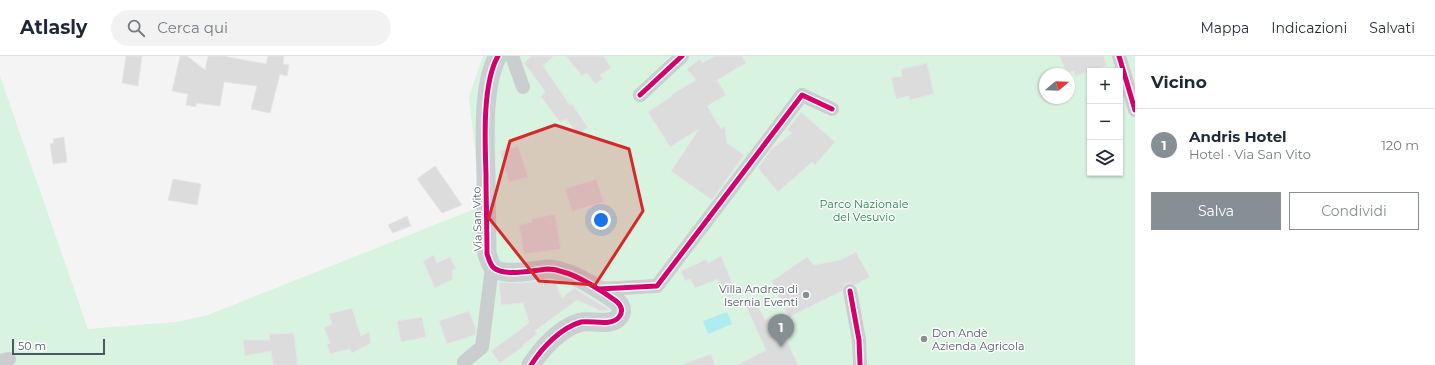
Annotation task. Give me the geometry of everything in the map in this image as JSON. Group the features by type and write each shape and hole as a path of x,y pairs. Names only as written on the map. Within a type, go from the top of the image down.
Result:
{"street":[{"name":"Via San Vito","path":"492,267 487,254 487,106 490,77 498,56"},
{"path":"512,56 523,87"},
{"path":"640,96 682,56"},
{"path":"1119,56 1135,110"},
{"path":"598,289 657,286 802,95 832,109"},
{"path":"464,362 482,347 492,267 500,271 516,272 549,269 564,272 598,289 621,306 622,311 619,317 614,320 606,322 581,322 571,326 557,336 542,350 531,365"},
{"path":"850,291 858,340 859,365"}],"highlighted area":[{"path":"555,125 629,149 643,211 595,285 539,281 489,218 510,141"}],"green space":[{"name":"Parco Nazionale del Vesuvio","path":"483,56 1135,56 1135,365 0,365 0,76 88,329 176,322 208,315 477,208 478,177 469,97"}],"water":[{"path":"727,312 732,324 708,334 703,321"}],"building":[{"path":"126,56 142,56 138,86 122,83"},
{"path":"180,56 187,56 205,70 208,56 223,56 266,64 268,56 284,56 283,64 289,65 287,76 280,74 270,113 251,109 257,86 224,82 220,106 196,103 196,107 186,105 188,94 172,91"},
{"path":"531,56 554,56 543,66 588,128 578,134 566,119 560,122 541,97 545,91 524,63"},
{"path":"566,56 604,56 611,68 600,75 603,79 595,84 587,73 582,76"},
{"path":"715,56 742,56 746,63 717,80 726,95 707,106 721,129 725,126 727,143 744,155 712,200 671,171 699,129 670,147 648,112 672,96 671,95 696,80 687,69 700,59 702,63"},
{"path":"1060,56 1104,56 1107,66 1101,68 1087,68 1087,72 1075,76 1075,68 1064,68"},
{"path":"927,63 934,94 909,100 909,96 896,99 891,78 902,76 901,69"},
{"path":"801,112 835,142 815,165 812,162 778,192 758,168 771,150 792,133 787,130"},
{"path":"64,137 67,162 53,164 50,144 54,143 53,139"},
{"path":"518,146 528,177 509,182 500,151"},
{"path":"435,166 462,205 442,213 417,179"},
{"path":"173,179 201,184 197,205 168,200"},
{"path":"596,179 604,202 572,211 565,189"},
{"path":"555,214 561,249 524,254 519,225 532,222 531,219"},
{"path":"407,216 411,226 393,233 388,225"},
{"name":"Villa Andrea di Isernia Eventi","path":"856,252 870,277 855,285 849,283 845,284 842,291 789,317 772,281 807,257 814,265 840,260"},
{"path":"434,255 437,263 450,257 456,269 452,270 453,279 435,288 423,261"},
{"path":"721,256 737,294 727,297 718,279 695,288 690,279 685,281 681,271 707,259 708,263"},
{"path":"548,280 555,281 562,298 574,288 610,310 601,311 577,300 535,331 537,334 523,345 524,346 500,363 491,351 529,323 523,303 501,305 499,282 520,283"},
{"path":"754,297 765,320 776,315 798,365 737,365 766,350 744,302"},
{"path":"352,308 361,336 369,332 371,343 352,353 350,349 330,354 327,344 330,343 324,328 332,324 329,314"},
{"path":"469,311 476,329 475,335 447,344 439,321"},
{"path":"422,317 426,337 401,342 397,321"},
{"path":"294,333 298,365 273,365 271,351 245,356 243,340 270,340 269,334"},
{"path":"711,354 715,365 684,365 684,364"}],"cycle path":[{"path":"498,56 489,82 486,114 485,146 487,254 491,264 499,271 512,273 548,269 569,274 590,284 611,297 619,304 622,310 621,315 616,320 611,322 581,322 566,329 552,339 531,365"},
{"path":"640,95 682,56"},
{"path":"1119,56 1135,110"},
{"path":"598,289 657,286 802,95 832,109"},
{"path":"850,291 859,340 860,364"}],"place":[{"name":"Villa Andrea di Isernia Eventi","path":"806,295"},
{"name":"Don Andè Azienda Agricola","path":"924,339"},
{"name":"Andris Hotel","path":"781,347"}]}
